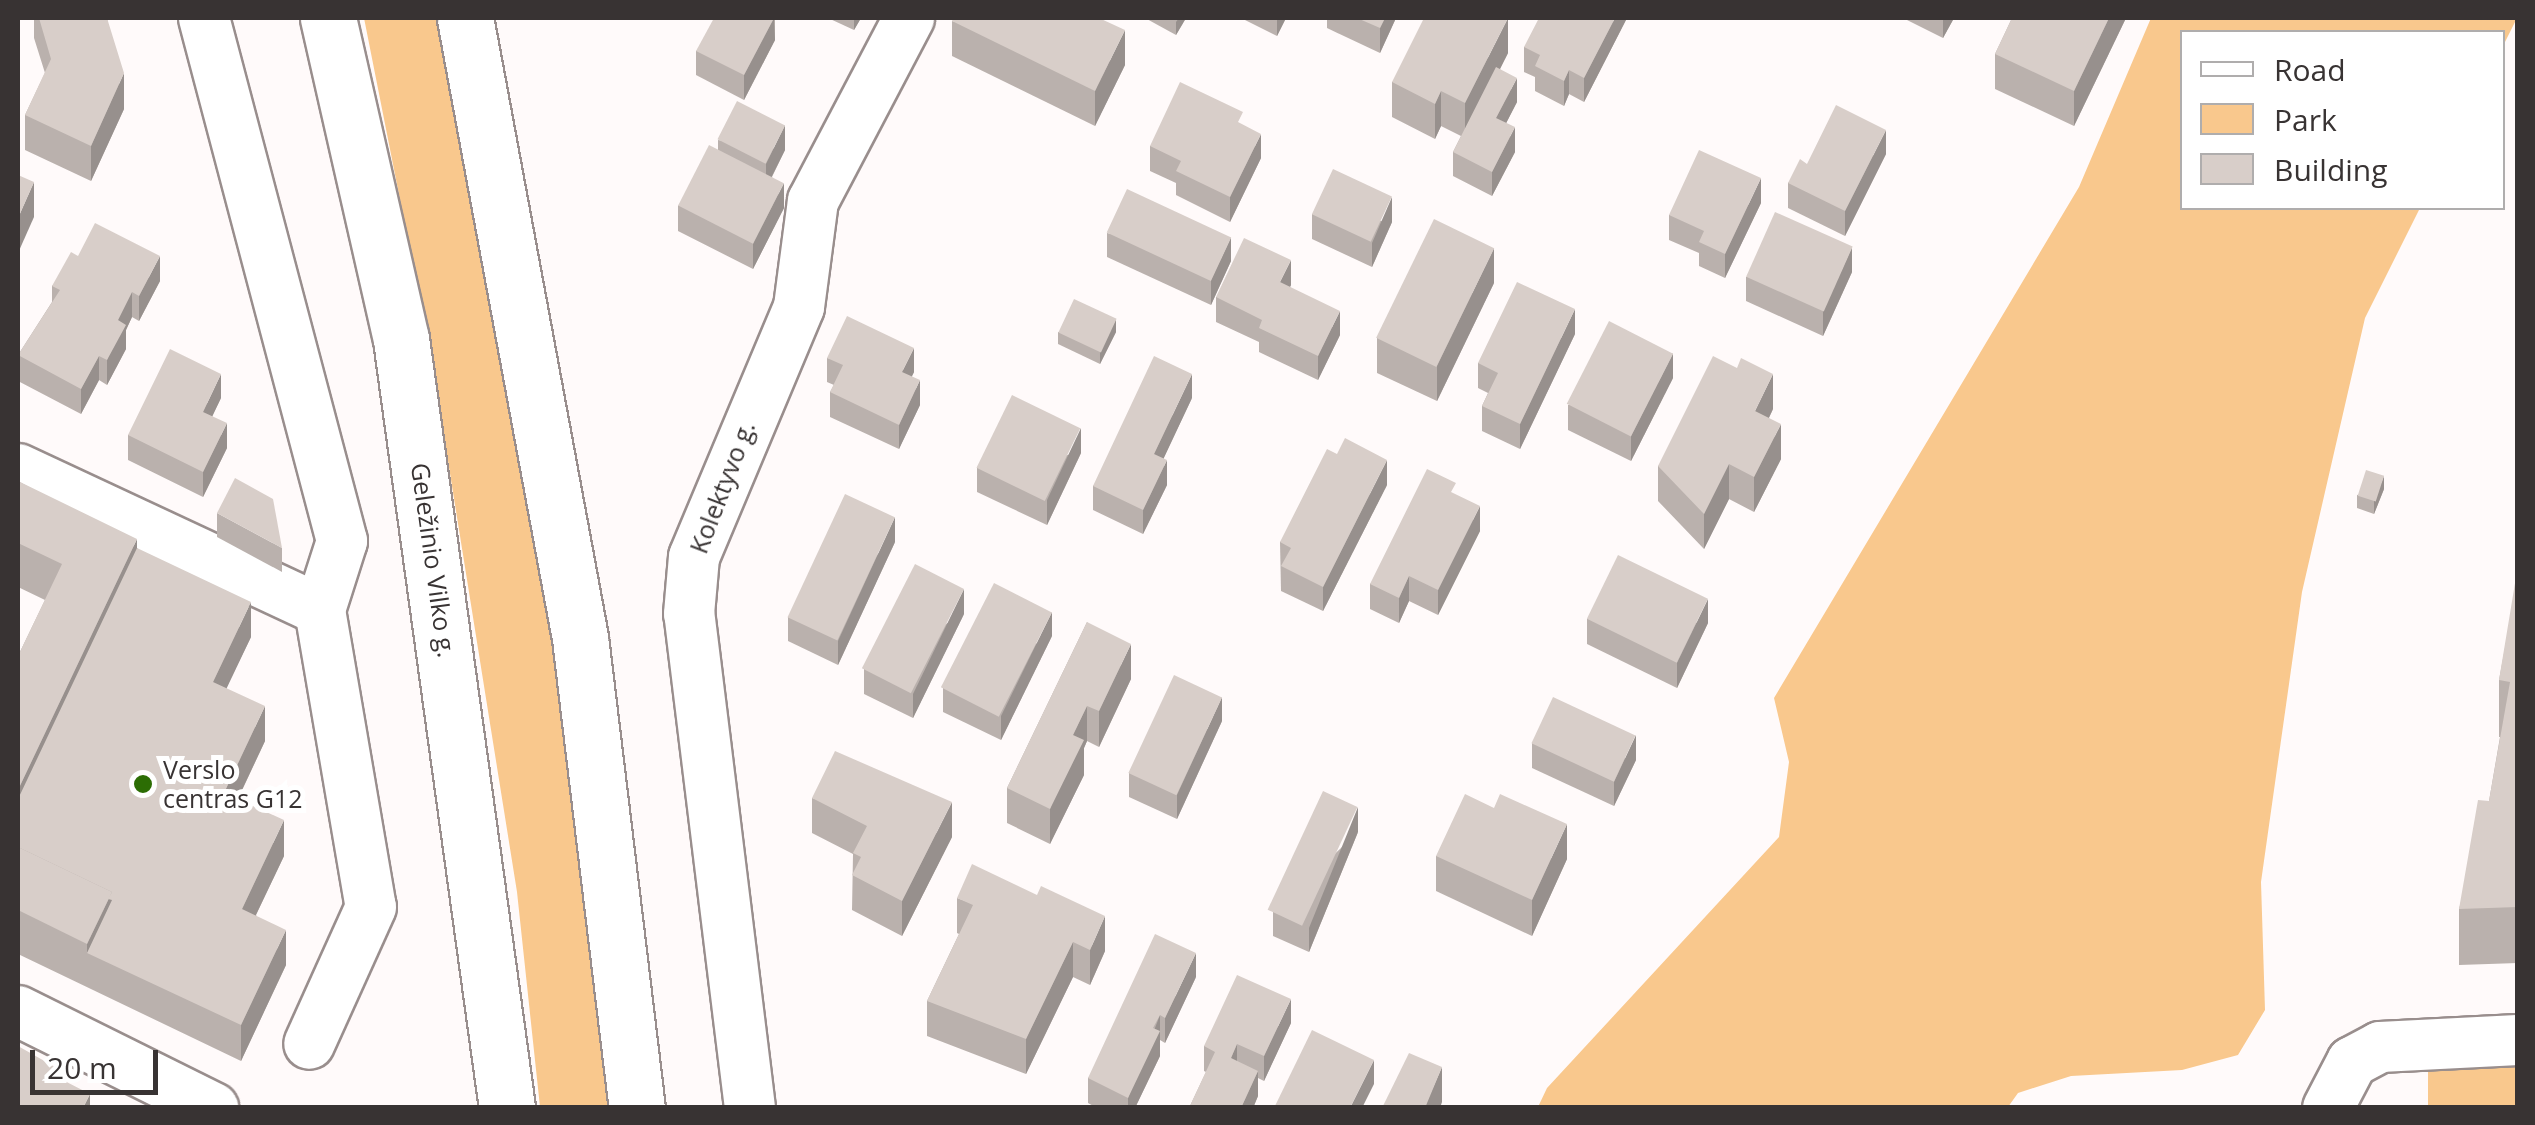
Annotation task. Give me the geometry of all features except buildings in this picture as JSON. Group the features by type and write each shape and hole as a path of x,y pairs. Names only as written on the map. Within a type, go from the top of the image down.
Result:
{"highway":[{"path":"310,18 342,76"},
{"name":"Geležinio Vilko g.","path":"328,18 401,339 507,1108"},
{"path":"465,18 580,638 637,1108"}],"street":[{"path":"204,18 342,541 320,610 371,907 309,1044"},
{"name":"Kolektyvo g.","path":"750,1108 689,614 694,558 799,307 813,201 909,18"},
{"path":"18,469 320,610"},
{"path":"18,1011 213,1108"},
{"path":"2335,1100 2352,1062 2380,1048 2518,1040"}],"green space":[{"path":"364,18 436,18 518,428 582,809 612,1107 540,1107 517,892 432,361"},
{"path":"2151,18 2517,18 2505,42 2505,30 2180,30 2180,210 2419,210 2365,318 2302,592 2261,882 2265,1010 2238,1055 2182,1070 2071,1076 2018,1093 2008,1107 1538,1107 1547,1088 1779,837 1789,762 1774,698 2079,187"},
{"path":"2428,1066 2517,1066 2517,1107 2428,1107"}],"place":[{"name":"Verslo centras G12","path":"143,784"}]}
